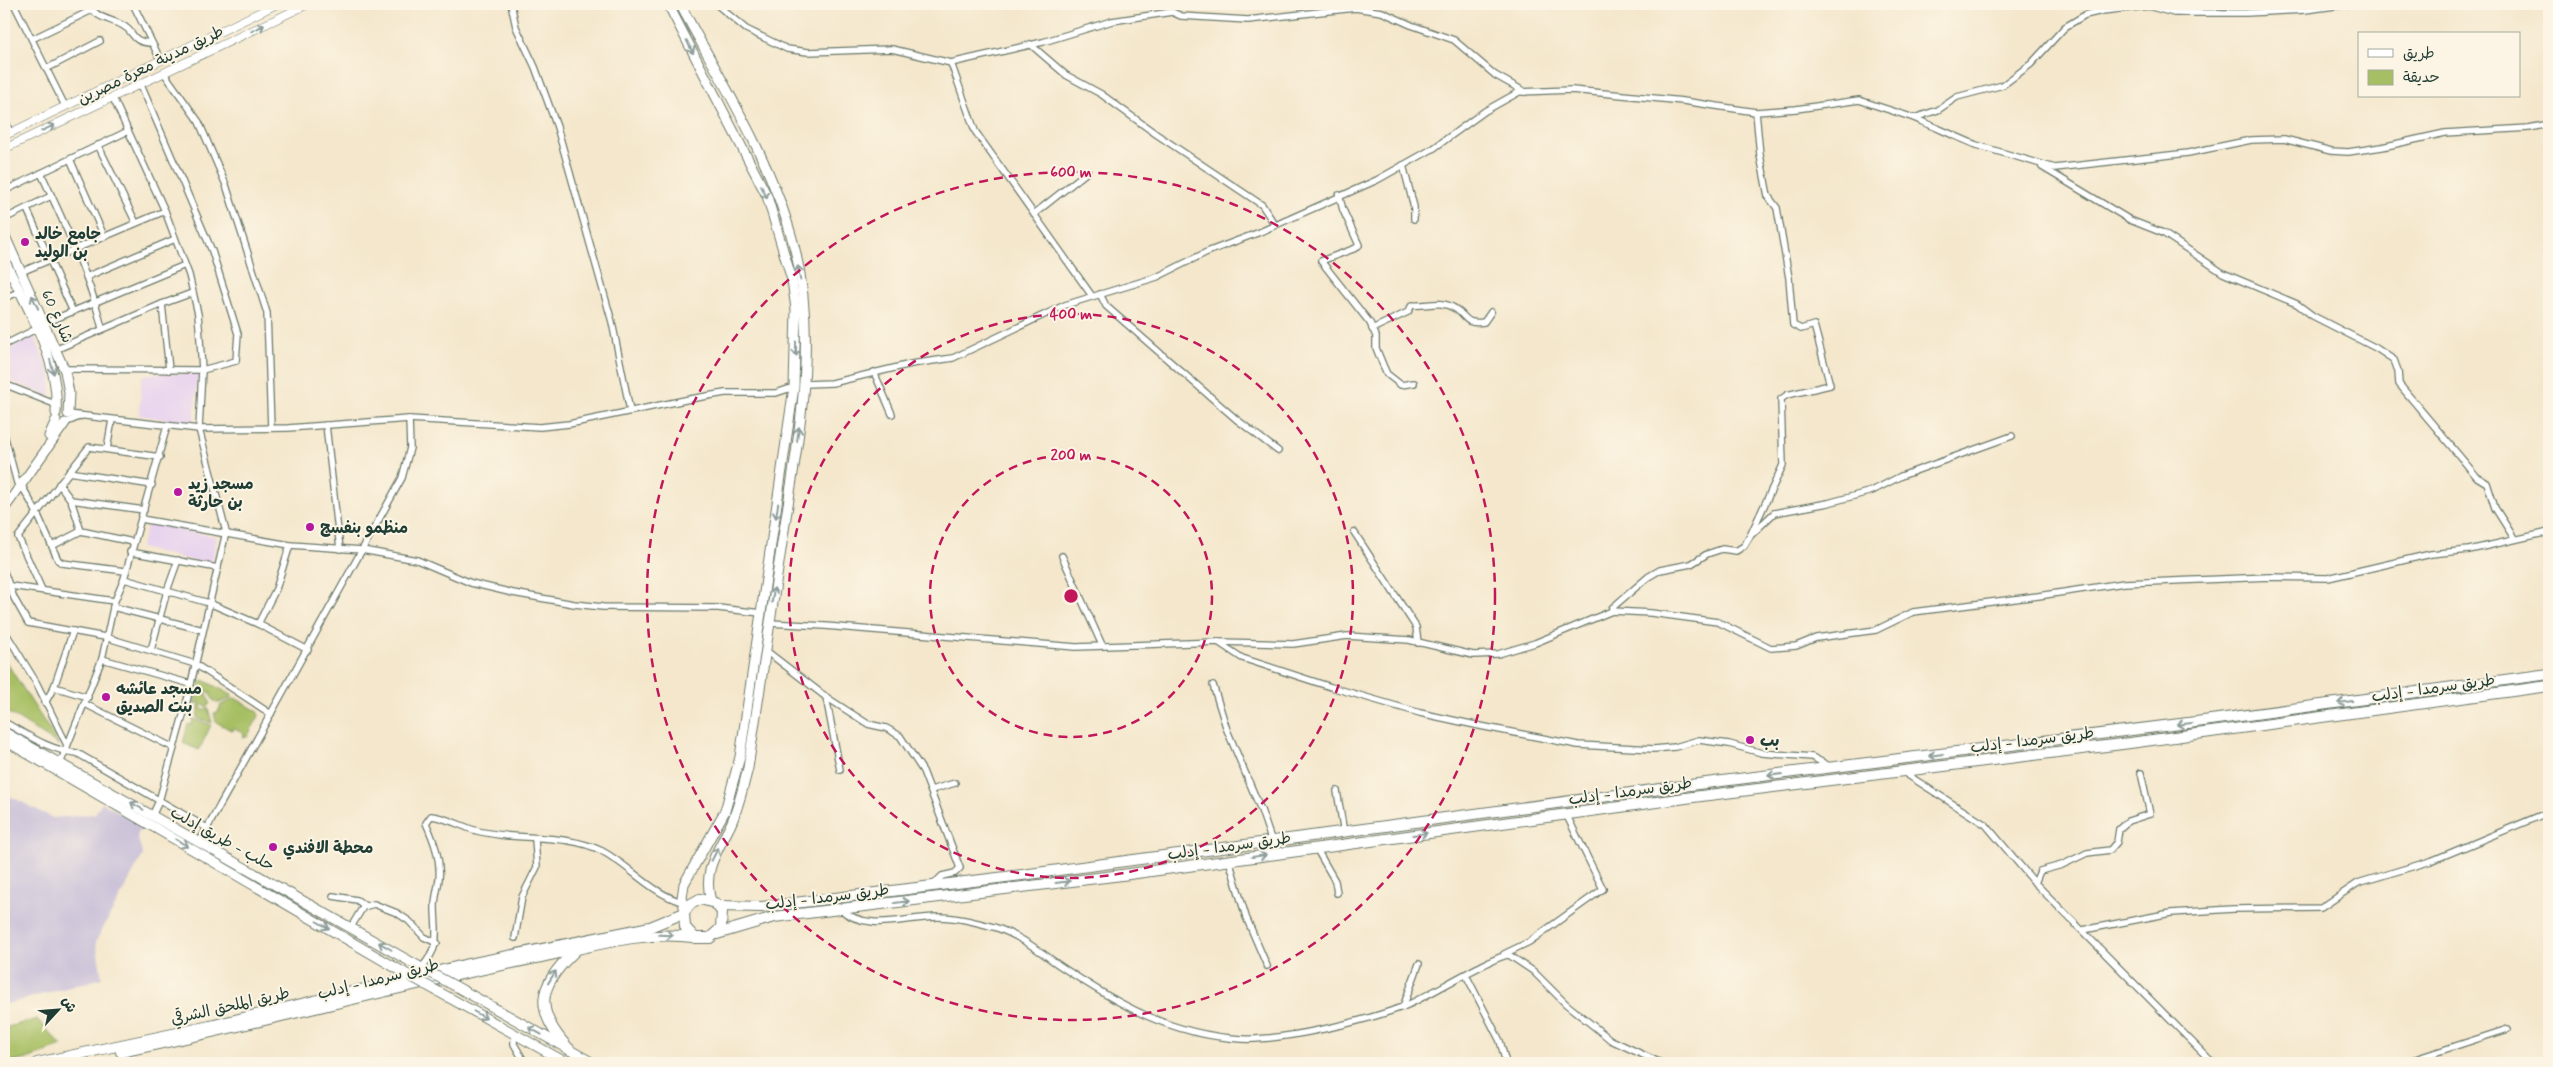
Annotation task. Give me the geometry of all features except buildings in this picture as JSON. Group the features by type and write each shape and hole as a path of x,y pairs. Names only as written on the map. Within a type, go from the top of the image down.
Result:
{"highway":[{"name":"طريق سرمدا - إدلب","path":"717,934 774,917 1229,860 1901,770 1970,756 2196,722 2549,674"},
{"name":"طريق سرمدا - إدلب","path":"714,903 762,907 1272,842 1690,785 1833,768 2130,743 2549,686"},
{"path":"1690,785 1693,797"},
{"path":"696,900 714,903 723,920 717,934 706,939 695,938 685,927 684,909 696,900"},
{"name":"طريق الملحق الشرقي","path":"37,1063 546,948 650,927 684,909"},
{"name":"طريق سرمدا - إدلب","path":"69,1063 233,1028 468,972 578,949 656,934 695,938"},
{"path":"570,1050 550,1024 544,1008 544,998 550,978 578,949"}],"main road":[{"name":"طريق مدينة معرة مصرين","path":"7,134 277,4"},
{"name":"طريق مدينة معرة مصرين","path":"4,149 308,4"},
{"path":"668,4 769,204 792,280 796,309 794,387 761,613 755,689 742,790 731,823 710,867 708,884 714,903"},
{"path":"680,4 750,136 783,210 794,243 804,307 806,384 765,650 728,803 710,841 684,884 684,909"},
{"path":"159,60 164,73"},
{"name":"شارع 60","path":"4,234 57,349 64,369 69,393 60,415"},
{"name":"شارع 60","path":"4,259 49,356 56,384 60,415"},
{"path":"4,509 60,415"},
{"path":"4,501 20,484"},
{"name":"حلب - طريق إدلب","path":"4,732 152,816 163,827 200,842 570,1050"},
{"name":"حلب - طريق إدلب","path":"4,740 163,827 297,910 514,1036"},
{"path":"297,910 303,899"},
{"path":"514,1036 566,1063 570,1050 593,1063"}],"street":[{"path":"14,4 65,106"},
{"path":"88,4 104,20 124,26 137,41 151,43"},
{"path":"133,4 146,26 159,60"},
{"path":"511,4 516,27 536,67 557,127 612,322 630,411"},
{"path":"716,4 746,29 787,49 808,52 892,48 951,63 1061,37 1112,21 1172,12 1181,16 1197,18 1248,20 1355,8 1382,12 1411,25 1454,40 1495,75 1525,92"},
{"path":"1914,118 1938,110 1957,97 2003,86 2031,64 2065,27 2079,18 2102,11 2148,6 2174,13 2246,13 2305,10 2350,4"},
{"path":"32,39 92,10"},
{"path":"46,69 100,41"},
{"path":"1030,44 1066,75 1102,94 1156,134 1262,205 1276,224"},
{"path":"951,63 975,131 1092,296"},
{"path":"164,73 199,122 226,185 267,313 271,428"},
{"path":"64,369 202,370 236,361 238,334 212,251 141,85"},
{"path":"806,384 832,383 874,372 953,358 1065,305 1157,277 1207,252 1377,180 1434,148 1485,111 1525,92 1572,90 1683,101 1756,112 1796,110 1859,100 1914,118 1976,145 2038,165 2055,168 2188,153 2251,140 2284,139 2331,151 2348,152 2382,148 2445,133 2529,128 2549,124"},
{"path":"114,98 165,211 186,265 198,314 202,370 198,429 226,532 191,684 159,801 152,816"},
{"path":"1612,611 1612,608 1648,577 1660,570 1691,564 1707,554 1722,549 1736,551 1744,546 1782,465 1780,399 1787,395 1830,385 1814,325 1800,329 1793,325 1789,278 1777,208 1768,196 1760,155 1756,112"},
{"path":"4,116 7,134"},
{"path":"4,190 128,131"},
{"path":"98,145 136,223"},
{"path":"70,159 104,236"},
{"path":"1403,165 1414,207 1414,219"},
{"path":"2038,165 2130,220 2163,233 2223,273 2297,304 2314,316 2376,348 2394,360 2398,371 2399,384 2477,477 2487,483 2495,508 2514,538"},
{"path":"1034,214 1088,172"},
{"path":"41,173 96,302 102,328"},
{"path":"1339,195 1359,245 1356,248 1321,261 1370,323 1376,336 1376,348 1387,374 1401,385 1414,384"},
{"path":"4,219 28,209 51,196"},
{"path":"28,209 74,312"},
{"path":"22,272 165,211"},
{"path":"86,277 175,239"},
{"path":"45,324 186,265"},
{"path":"4,298 19,292"},
{"path":"57,349 102,328 192,293"},
{"path":"1100,294 1106,306 1236,420 1278,451"},
{"path":"1372,329 1408,312 1412,305 1428,302 1454,308 1467,322 1484,322 1491,312"},
{"path":"162,304 169,370"},
{"path":"4,336 5,344 36,329"},
{"path":"874,372 892,414"},
{"path":"4,384 60,415 198,429 271,428 409,419 540,427 570,424 725,393 776,393 794,387"},
{"path":"200,842 308,650 405,470 411,440 409,419"},
{"path":"107,449 112,420"},
{"path":"326,425 340,549"},
{"path":"60,764 102,659 105,637 114,604 124,579 130,552 152,485 167,426"},
{"path":"4,434 20,484 37,513 58,560 62,563 125,571"},
{"path":"1750,536 1774,513 1828,503 1872,491 1901,476 2012,436"},
{"path":"42,590 18,537 89,446 160,457"},
{"path":"69,472 152,485"},
{"path":"59,484 71,500 81,531"},
{"path":"71,500 144,510"},
{"path":"141,519 226,532 290,545 362,550 417,560 471,583 574,604 603,607 718,608 761,613"},
{"path":"52,546 81,531 133,542"},
{"path":"1354,532 1416,627 1418,643"},
{"path":"769,624 825,626 1031,645 1076,647 1218,642 1293,644 1347,636 1418,643 1473,655 1498,654 1535,643 1612,611 1651,613 1718,622 1770,648 1796,646 1816,638 1876,630 1913,612 2124,583 2270,577 2328,578 2431,554 2469,550 2514,538 2549,532"},
{"path":"258,624 276,589 290,545"},
{"path":"130,552 218,568"},
{"path":"1062,556 1102,645"},
{"path":"151,650 167,591 178,560"},
{"path":"4,572 7,585 28,623 105,637 195,664 271,714"},
{"path":"124,579 209,603 258,624 308,650"},
{"path":"7,585 114,604 203,630"},
{"path":"4,630 36,682 45,704 67,745"},
{"path":"45,704 54,687 72,632"},
{"path":"1218,642 1242,658 1330,687 1420,713 1480,726 1578,745 1654,749 1676,747 1699,740 1730,744 1762,753 1812,756 1833,768"},
{"path":"765,650 826,697 868,724 886,728 900,736 917,760 931,790 960,868 958,872 942,876 931,886"},
{"path":"102,659 191,684"},
{"path":"1213,685 1227,730 1261,810 1272,842"},
{"path":"54,687 86,700 174,748"},
{"path":"826,697 840,770"},
{"path":"4,722 65,752 77,753 207,828"},
{"path":"1901,770 1986,825 2035,883 2213,1063"},
{"path":"2035,883 2040,871 2062,865 2087,853 2110,850 2116,842 2119,829 2128,821 2150,814 2142,773"},
{"path":"931,790 955,784"},
{"path":"1337,792 1344,832"},
{"path":"2083,930 2171,913 2233,909 2321,908 2358,883 2431,861 2549,812"},
{"path":"840,909 854,918 876,924 904,919 939,917 967,920 1004,930 1028,943 1106,995 1152,1020 1202,1034 1244,1039 1286,1035 1344,1024 1403,1006 1529,942 1603,889 1566,814"},
{"path":"425,969 437,943 435,905 439,864 434,841 426,823 428,818 434,816 488,833 569,841 593,847 614,858 640,880 684,909"},
{"path":"515,938 522,897 537,867 534,839"},
{"path":"1316,848 1335,880 1337,893"},
{"path":"1229,860 1246,917 1267,966"},
{"path":"333,896 357,900 365,906"},
{"path":"351,927 365,906 374,904 397,913 413,924 424,937 437,943"},
{"path":"1502,955 1511,956 1528,967 1566,1004 1611,1040 1661,1063"},
{"path":"1403,1006 1419,964"},
{"path":"1466,975 1500,1041 1506,1063"},
{"path":"2403,1063 2508,1029"},
{"path":"514,1036 514,1044 525,1063"}],"shaded area":[{"path":"34,336 51,376 51,397 4,379 4,351"},
{"path":"147,374 198,374 194,419 188,423 139,415 142,377"},
{"path":"149,522 217,537 211,565 140,548"},
{"path":"4,793 53,818 95,814 102,802 142,826 137,836 143,855 96,941 102,978 4,1005"}],"green space":[{"path":"5,660 59,745 4,710"},
{"path":"203,680 232,695 231,698 219,703 214,701 209,692 198,687"},
{"path":"198,690 207,694 210,703 207,707 203,704 201,708 204,710 208,708 212,723 197,718 200,701 197,704 194,703"},
{"path":"235,698 257,711 259,716 247,737 243,738 244,734 234,728 233,731 216,722 214,713 218,712 221,705"},
{"path":"193,719 211,725 199,750 183,743 188,724 192,725"},
{"path":"37,1019 62,1046 24,1060 4,1062 4,1028"}],"place":[{"name":"جامع خالد بن الوليد","path":"25,242"},
{"name":"مسجد زيد بن حارثة","path":"178,492"},
{"name":"منظمو بنفسج","path":"310,527"},
{"name":"مسجد عائشه بنت الصديق","path":"106,697"},
{"name":"بب","path":"1750,740"},
{"name":"محطة الافندي","path":"273,847"}]}
